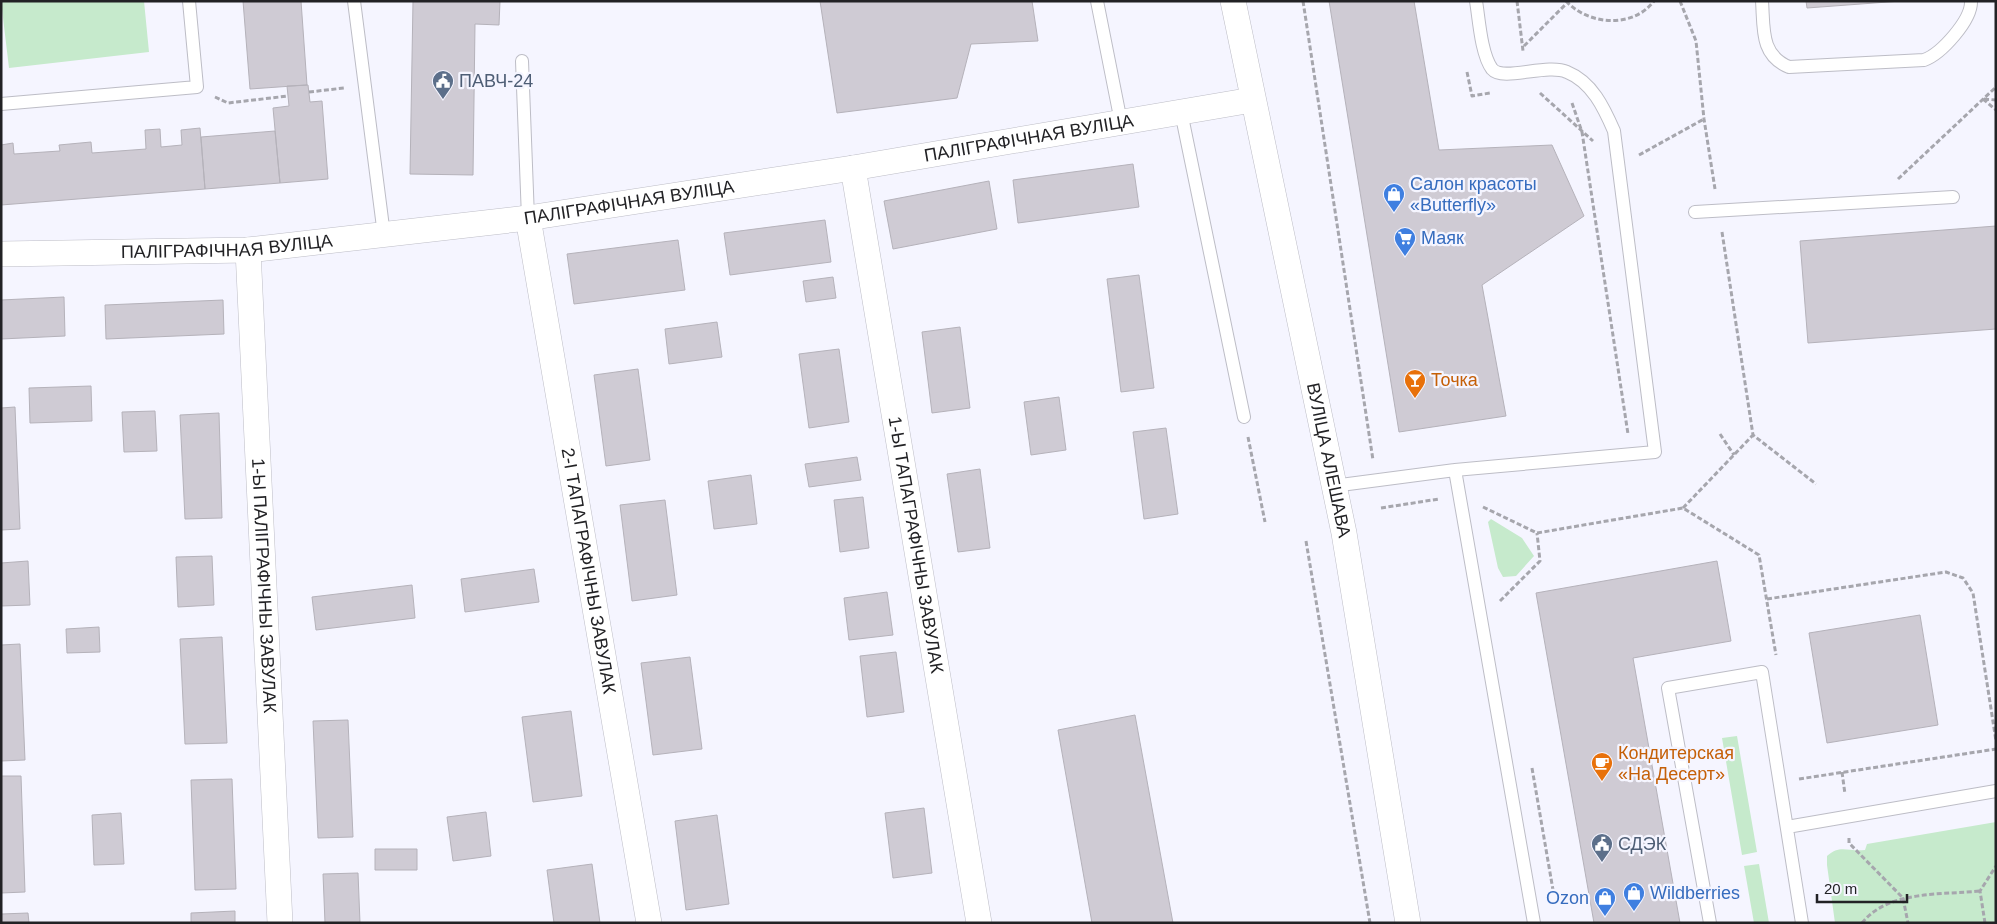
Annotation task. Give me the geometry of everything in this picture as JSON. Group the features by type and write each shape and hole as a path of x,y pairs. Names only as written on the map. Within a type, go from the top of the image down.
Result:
{"street":[{"name":"ВУЛІЦА АЛЕШАВА","path":"1233,1 1252,100 1347,550 1408,923"},
{"name":"ПАЛІГРАФІЧНАЯ ВУЛІЦА","path":"1,254 248,250 528,218 853,168 1252,100"},
{"name":"1-Ы ТАПАГРАФІЧНЫ ЗАВУЛАК","path":"853,168 979,923"},
{"name":"2-І ТАПАГРАФІЧНЫ ЗАВУЛАК","path":"528,218 649,923"},
{"name":"1-Ы ПАЛІГРАФІЧНЫ ЗАВУЛАК","path":"248,250 280,923"}],"lane":[{"path":"1,104 196,87 189,1"},
{"path":"354,1 384,235"},
{"path":"1097,1 1121,122"},
{"path":"1333,486 1455,470 1655,452 1614,131 1602,104 1587,86 1567,72 1545,68 1504,75 1493,70 1487,59 1476,1"},
{"path":"1762,1 1765,39 1769,52 1778,62 1789,67 1928,59 1940,51 1965,21 1969,13 1971,1"},
{"path":"522,61 528,218"},
{"path":"1181,112 1244,417"},
{"path":"1695,212 1952,197"},
{"path":"1455,470 1534,923"},
{"path":"1710,923 1668,688 1762,672 1802,923"},
{"path":"1787,826 1996,792"}],"path":[{"path":"1303,1 1376,481"},
{"path":"1524,46 1568,2 1582,14 1599,20 1618,21 1635,16 1654,1"},
{"path":"1466,68 1472,96 1498,92"},
{"path":"310,92 365,85"},
{"path":"196,87 228,103 288,96"},
{"path":"1896,181 1996,87"},
{"path":"1983,99 1996,100"},
{"path":"1983,99 1996,110"},
{"path":"1572,101 1582,132 1631,455"},
{"path":"1244,417 1265,522"},
{"path":"1720,434 1734,455"},
{"path":"1380,508 1459,496 1537,533 1683,508 1753,435 1816,484"},
{"path":"1683,508 1759,555 1776,656"},
{"path":"1499,602 1540,561 1537,533"},
{"path":"1306,541 1370,923"},
{"path":"1767,599 1946,572 1964,578 1974,593 1996,742"},
{"path":"1795,779 1996,749"},
{"path":"1531,767 1553,894"},
{"path":"1842,772 1848,816 1849,843 1903,898 1908,923"},
{"path":"1985,923 1980,891 1996,866"},
{"path":"1862,923 1875,910 1903,898 1980,891"}],"green space":[{"path":"1,1 144,1 149,52 9,68"},
{"path":"1491,519 1522,538 1534,556 1516,576 1503,577 1498,568 1488,522"},
{"path":"1737,736 1757,852 1742,855 1722,738"},
{"path":"1996,822 1996,923 1835,923 1827,865 1827,856 1832,852 1840,849 1865,850 1867,844"},
{"path":"1759,864 1769,923 1754,923 1744,866"}],"building":[{"path":"243,1 301,1 307,85 250,89"},
{"name":"ПАВЧ-24","path":"413,1 500,1 499,25 475,24 473,175 410,174"},
{"path":"820,1 1032,1 1038,41 971,44 957,98 837,113"},
{"path":"1329,1 1414,1 1439,150 1552,145 1584,216 1482,285 1506,416 1399,432"},
{"path":"1806,1 1901,1 1807,8"},
{"path":"308,85 310,102 322,101 328,179 280,183 273,108 289,106 287,86"},
{"path":"200,128 205,189 1,205 1,145 13,143 14,154 60,151 59,145 91,142 92,153 146,149 145,130 160,129 161,147 182,145 181,130"},
{"path":"275,131 280,183 205,189 201,137"},
{"path":"1133,164 1139,207 1018,223 1013,180"},
{"path":"989,181 997,229 893,249 884,201"},
{"path":"825,220 831,262 730,275 724,233"},
{"path":"1996,226 1996,329 1808,343 1800,241"},
{"path":"678,240 685,290 574,304 567,254"},
{"path":"1139,275 1154,388 1121,392 1107,279"},
{"path":"833,277 836,298 806,302 803,281"},
{"path":"64,297 65,336 1,339 1,300"},
{"path":"223,300 224,334 106,339 105,305"},
{"path":"717,322 722,357 669,364 665,329"},
{"path":"960,327 970,408 932,413 922,332"},
{"path":"839,349 849,422 809,428 799,354"},
{"path":"638,369 650,460 606,466 594,375"},
{"path":"91,386 92,421 30,423 29,388"},
{"path":"1059,397 1066,450 1031,455 1024,402"},
{"path":"15,407 20,529 1,530 1,408"},
{"path":"155,411 157,451 124,452 122,412"},
{"path":"219,413 222,518 185,519 180,415"},
{"path":"1166,428 1178,514 1144,519 1133,432"},
{"path":"857,457 861,480 809,487 805,464"},
{"path":"980,469 990,548 958,552 947,474"},
{"path":"751,475 757,524 714,529 708,481"},
{"path":"863,497 869,548 840,552 834,500"},
{"path":"665,500 677,595 632,601 620,505"},
{"path":"212,556 214,605 178,607 176,557"},
{"path":"28,561 30,605 1,606 1,563"},
{"path":"1717,561 1731,641 1633,658 1680,923 1594,923 1536,593"},
{"path":"534,569 539,602 465,612 461,579"},
{"path":"412,585 415,618 316,630 312,597"},
{"path":"887,592 893,635 849,640 844,598"},
{"path":"1920,615 1938,725 1827,743 1809,633"},
{"path":"99,627 100,652 67,653 66,629"},
{"path":"222,637 227,743 185,744 180,639"},
{"path":"20,644 25,760 1,761 1,645"},
{"path":"896,652 904,712 867,717 860,656"},
{"path":"690,657 702,749 653,755 641,663"},
{"path":"571,711 582,796 533,802 522,717"},
{"path":"1135,715 1173,923 1092,923 1058,730"},
{"path":"348,720 353,837 318,838 313,721"},
{"path":"1,776 21,776 25,892 1,893"},
{"path":"232,779 236,889 195,890 191,780"},
{"path":"924,808 932,873 893,878 885,813"},
{"path":"486,812 491,856 453,861 447,817"},
{"path":"121,813 124,864 94,865 92,815"},
{"path":"717,815 729,904 686,910 675,821"},
{"path":"375,849 417,849 417,870 375,870"},
{"path":"592,864 600,923 554,923 547,870"},
{"path":"358,873 360,923 325,923 323,874"},
{"path":"235,911 235,923 191,923 191,913"},
{"path":"28,913 29,923 1,923 1,914"}],"place":[{"name":"ПАВЧ-24","path":"443,100"},
{"name":"Салон красоты «Butterfly»","path":"1394,213"},
{"name":"Маяк","path":"1405,257"},
{"name":"Точка","path":"1415,399"},
{"name":"Кондитерская «На Десерт»","path":"1602,782"},
{"name":"СДЭК","path":"1602,863"},
{"name":"Wildberries","path":"1634,912"},
{"name":"Ozon","path":"1605,917"}]}
